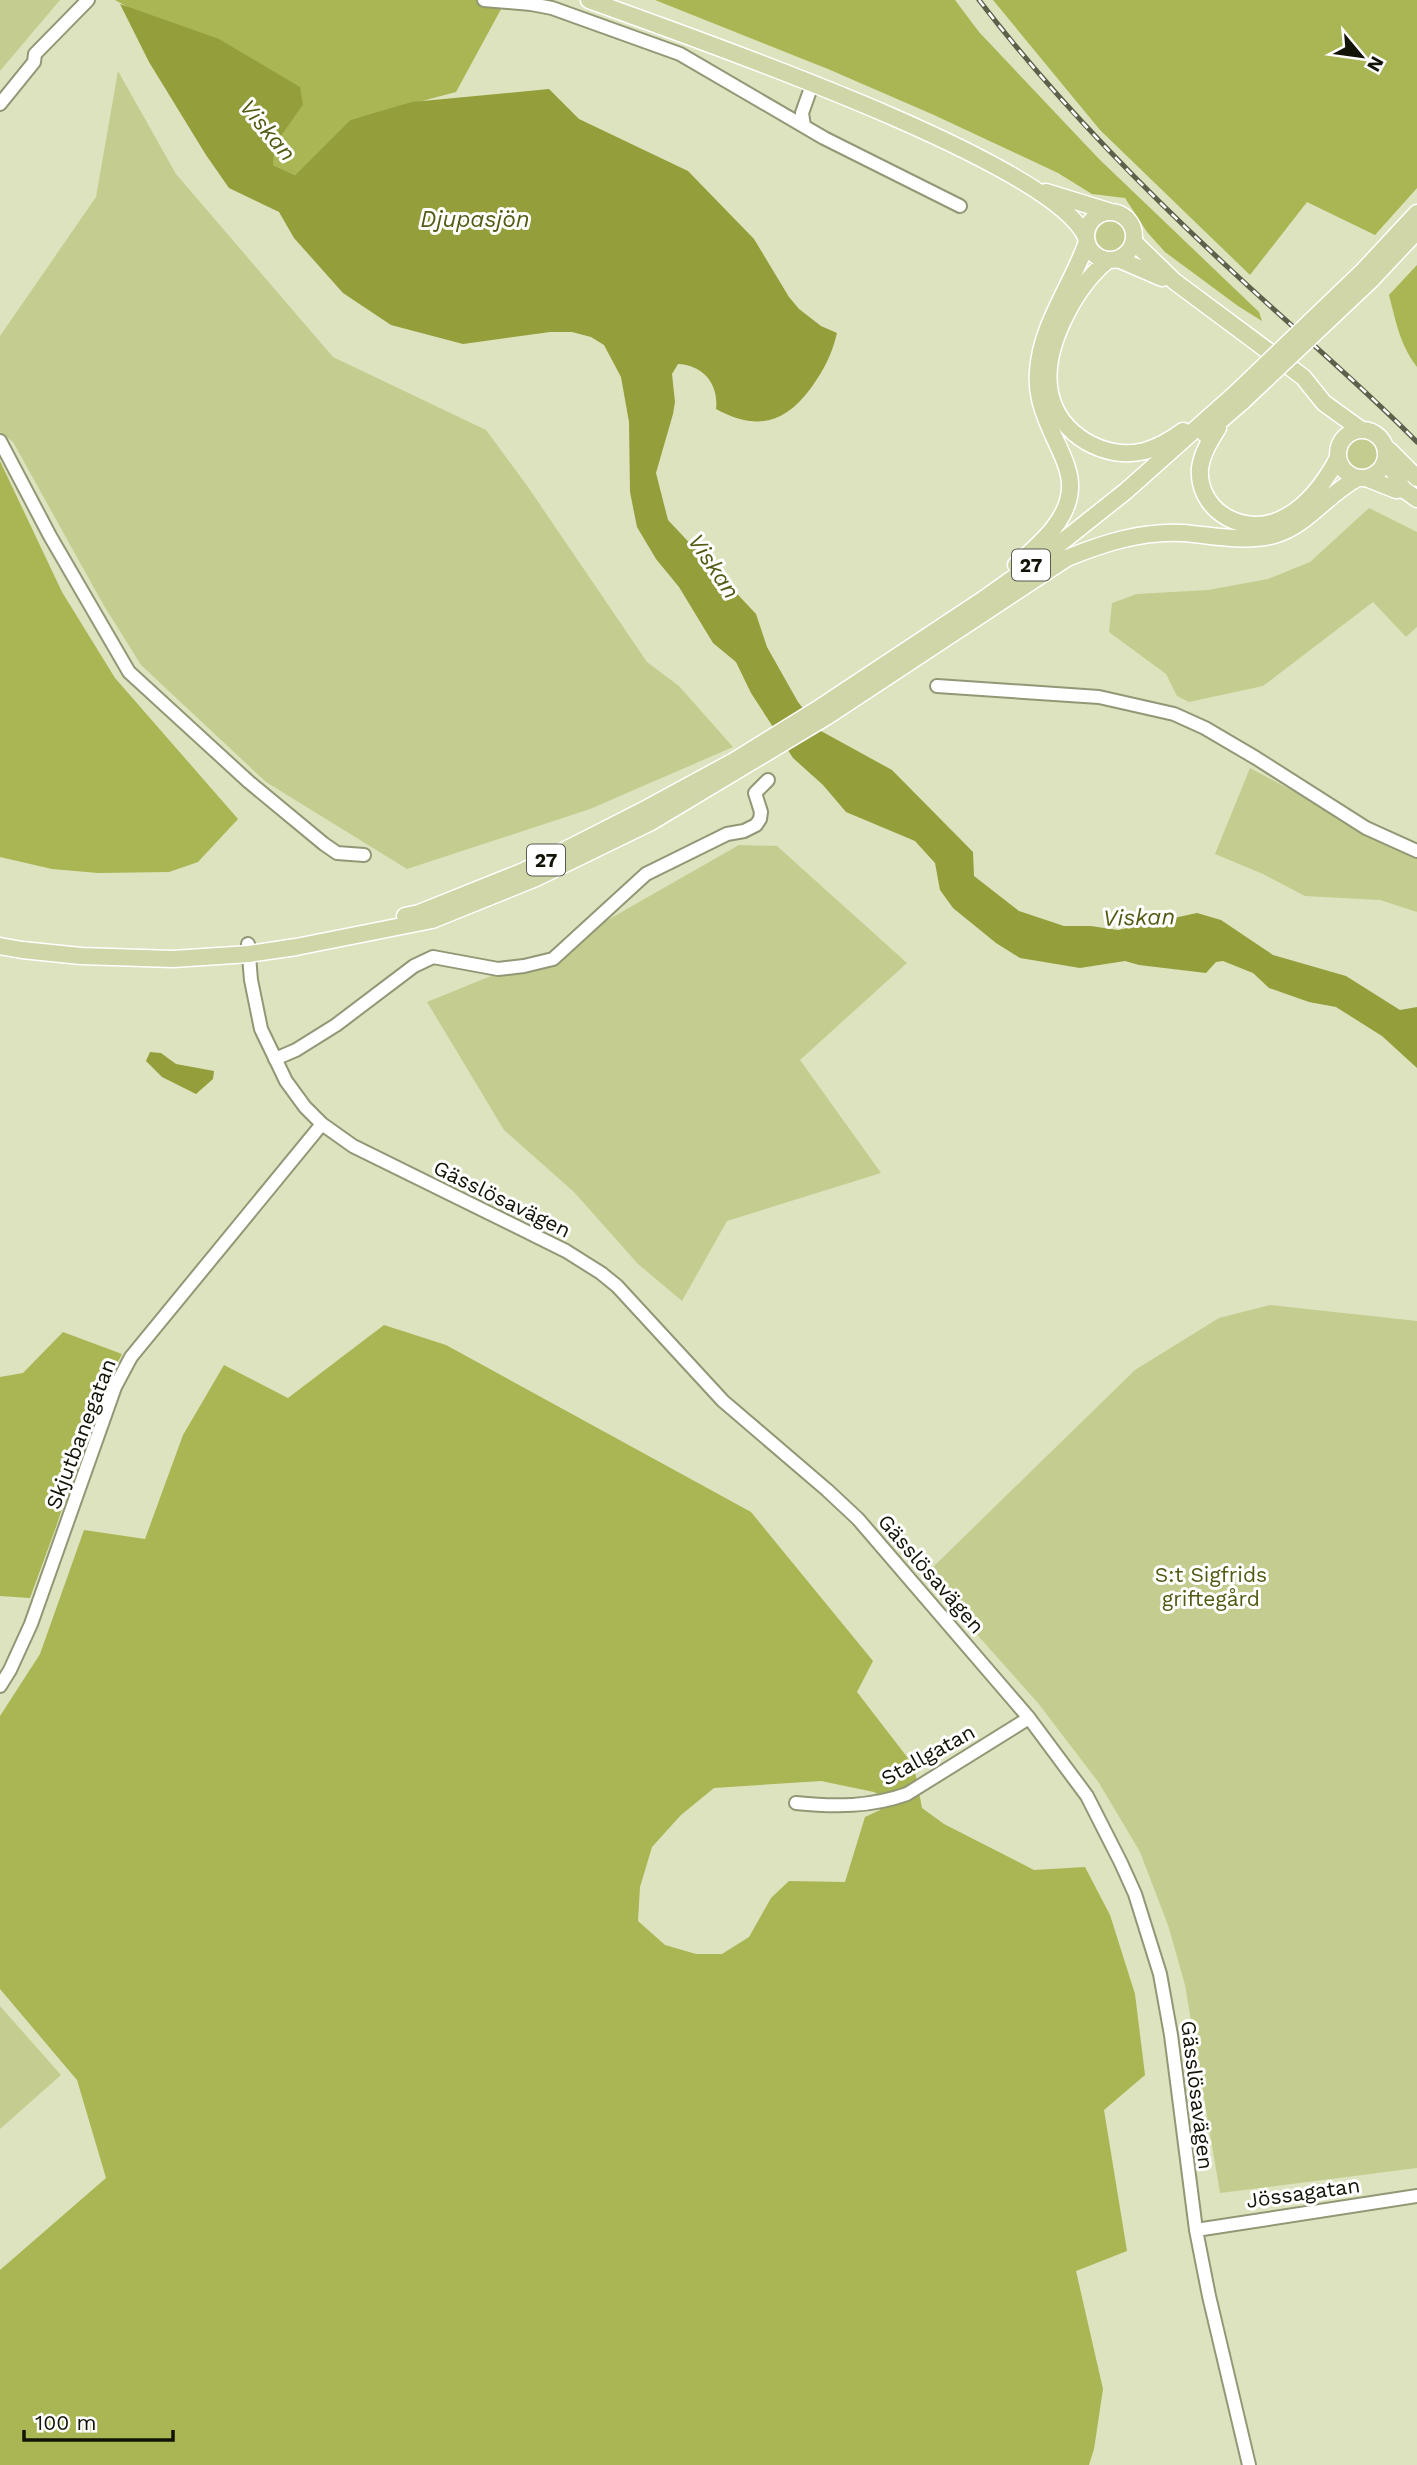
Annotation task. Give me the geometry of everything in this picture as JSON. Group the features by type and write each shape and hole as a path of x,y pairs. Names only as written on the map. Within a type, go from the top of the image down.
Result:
{"main road":[{"path":"589,0 812,85 942,140 1037,190 1071,215 1081,226 1096,255 1174,281"},
{"path":"1037,190 1121,214 1131,223 1135,236 1130,249 1090,278 1064,320 1050,361 1050,393 1062,419 1070,429 1080,438 1104,450 1134,453 1169,440 1235,399"},
{"path":"984,605 993,584 1050,533 1066,505 1070,483 1039,399 1038,367 1047,330 1087,240 1087,230 1094,217 1108,211"},
{"name":"27","path":"1367,275 1417,213"},
{"name":"27","path":"984,605 1235,399 1367,275 1417,232"},
{"path":"1134,242 1174,281 1303,377 1324,403 1360,429 1375,433 1401,484 1417,499"},
{"name":"27","path":"0,946 132,959 248,949 419,913 524,871 738,766 824,712 984,605 1125,501 1222,421 1235,399"},
{"path":"1324,403 1335,430 1344,470 1396,489 1401,484"},
{"path":"1222,421 1207,446 1200,471 1206,499 1224,517 1249,526 1264,525 1292,514 1321,486 1349,433 1360,429"},
{"path":"984,605 1067,558 1121,539 1161,533 1252,539 1274,535 1307,517 1343,485 1380,471 1385,450"},
{"path":"1385,450 1417,478"},
{"name":"27","path":"0,935 34,942 113,951 248,949"}],"street":[{"path":"0,104 34,62 35,54 88,0"},
{"path":"484,0 531,4 552,9 680,54 824,138 960,206"},
{"path":"804,126 802,113 812,85"},
{"path":"0,441 50,536 129,672 249,782 324,844 337,853 364,855"},
{"path":"937,686 1099,697 1174,714 1236,746 1366,828 1417,851"},
{"path":"275,1059 296,1050 335,1025 414,966 433,957 498,969 553,959 646,874 727,834 744,831 756,825 761,812 755,793 768,780"},
{"name":"Gässlösavägen","path":"248,949 261,1029 286,1081 305,1107 322,1124 353,1146 566,1251 601,1273 630,1300 723,1401 858,1520 1029,1718 1087,1796 1135,1894 1160,1974 1167,2008 1196,2230 1248,2465"},
{"name":"Skjutbanegatan","path":"0,1686 31,1624 116,1387 131,1357 322,1124"},
{"name":"Stallgatan","path":"796,1802 843,1806 887,1801 907,1794 1029,1718"},
{"name":"Jössagatan","path":"1196,2230 1417,2196"}],"green space":[{"path":"0,0 60,0 0,71"},
{"path":"118,71 176,174 333,357 486,430 647,662 679,686 733,747 590,809 407,869 266,782 141,665 103,604 13,442 0,432 0,336 96,197"},
{"path":"1111,221 1122,225 1126,236 1122,247 1111,251 1100,247 1096,236 1100,225"},
{"path":"1362,438 1373,443 1378,454 1373,465 1362,470 1351,465 1346,454 1351,443"},
{"path":"1369,508 1417,532 1417,627 1406,637 1373,602 1263,686 1189,702 1177,696 1166,674 1109,632 1112,603 1137,594 1208,590 1268,579 1310,562"},
{"path":"1250,768 1417,859 1417,912 1380,900 1305,896 1263,874 1215,854"},
{"path":"739,845 777,846 907,963 800,1060 881,1173 727,1221 682,1301 638,1264 574,1192 504,1130 427,1002 555,950"},
{"name":"S:t Sigfrids griftegård","path":"1270,1305 1417,1321 1417,2168 1220,2193 1185,1985 1168,1925 1140,1852 1099,1783 1038,1703 929,1581 933,1567 1135,1370 1219,1318"},
{"path":"0,2006 61,2075 0,2129"}],"shaded area":[{"path":"115,0 506,0 456,92 350,120 295,175 273,165 274,144 303,105"},
{"path":"655,0 955,0 979,32 1099,159 1259,312 1262,321 1165,252 1147,232 1125,198 1092,194 1058,173 934,115 828,69"},
{"path":"993,0 1417,0 1417,188 1375,235 1307,202 1250,275 1100,130"},
{"path":"1417,265 1417,367 1396,324 1389,295"},
{"path":"0,461 62,592 115,678 238,819 198,862 169,872 98,873 52,869 0,857"},
{"path":"384,1325 446,1345 751,1512 873,1661 857,1692 914,1766 922,1808 944,1824 1034,1870 1085,1867 1110,1915 1135,1994 1145,2075 1104,2110 1127,2251 1076,2271 1103,2389 1089,2465 0,2465 0,2270 106,2178 77,2080 0,1989 0,1716 40,1654 84,1530 145,1539 183,1435 224,1365 288,1398","holes":["821,1781 874,1792 881,1796 880,1810 865,1817 845,1882 789,1881 771,1898 749,1937 722,1954 696,1954 665,1945 638,1921 640,1887 652,1847 681,1815 714,1788"]},
{"path":"63,1332 122,1354 96,1405 30,1598 0,1596 0,1377 23,1373"}],"water":[{"name":"Djupasjön","path":"120,4 219,39 300,87 303,105 275,144 273,165 295,175 350,120 412,102 549,89 579,119 688,171 754,239 799,309 821,326 837,333 827,362 811,388 791,410 769,420 744,420 716,409 715,392 708,378 695,368 678,364 672,374 675,402 673,414 656,473 668,520 756,614 767,647 798,702 821,731 892,770 973,852 974,876 1019,911 1064,926 1118,930 1197,913 1221,920 1273,955 1346,976 1400,1010 1417,1007 1417,1068 1382,1036 1336,1007 1309,1002 1269,988 1253,973 1223,961 1216,962 1206,973 1125,961 1080,968 1020,958 996,943 953,908 940,890 935,863 915,841 846,812 823,785 793,758 751,693 736,662 713,643 679,587 656,559 637,527 630,492 629,422 621,377 604,345 591,337 572,332 550,332 463,344 391,325 343,293 294,238 279,212 229,188 149,62"},
{"path":"150,1052 161,1053 176,1064 214,1071 213,1079 196,1094 162,1077 146,1061"}],"railway":[{"path":"979,0 1068,107 1132,175 1417,442"}],"water label":[{"name":"Viskan","path":"268,130"},
{"name":"Viskan","path":"714,566"},
{"name":"Viskan","path":"1139,917"}]}
